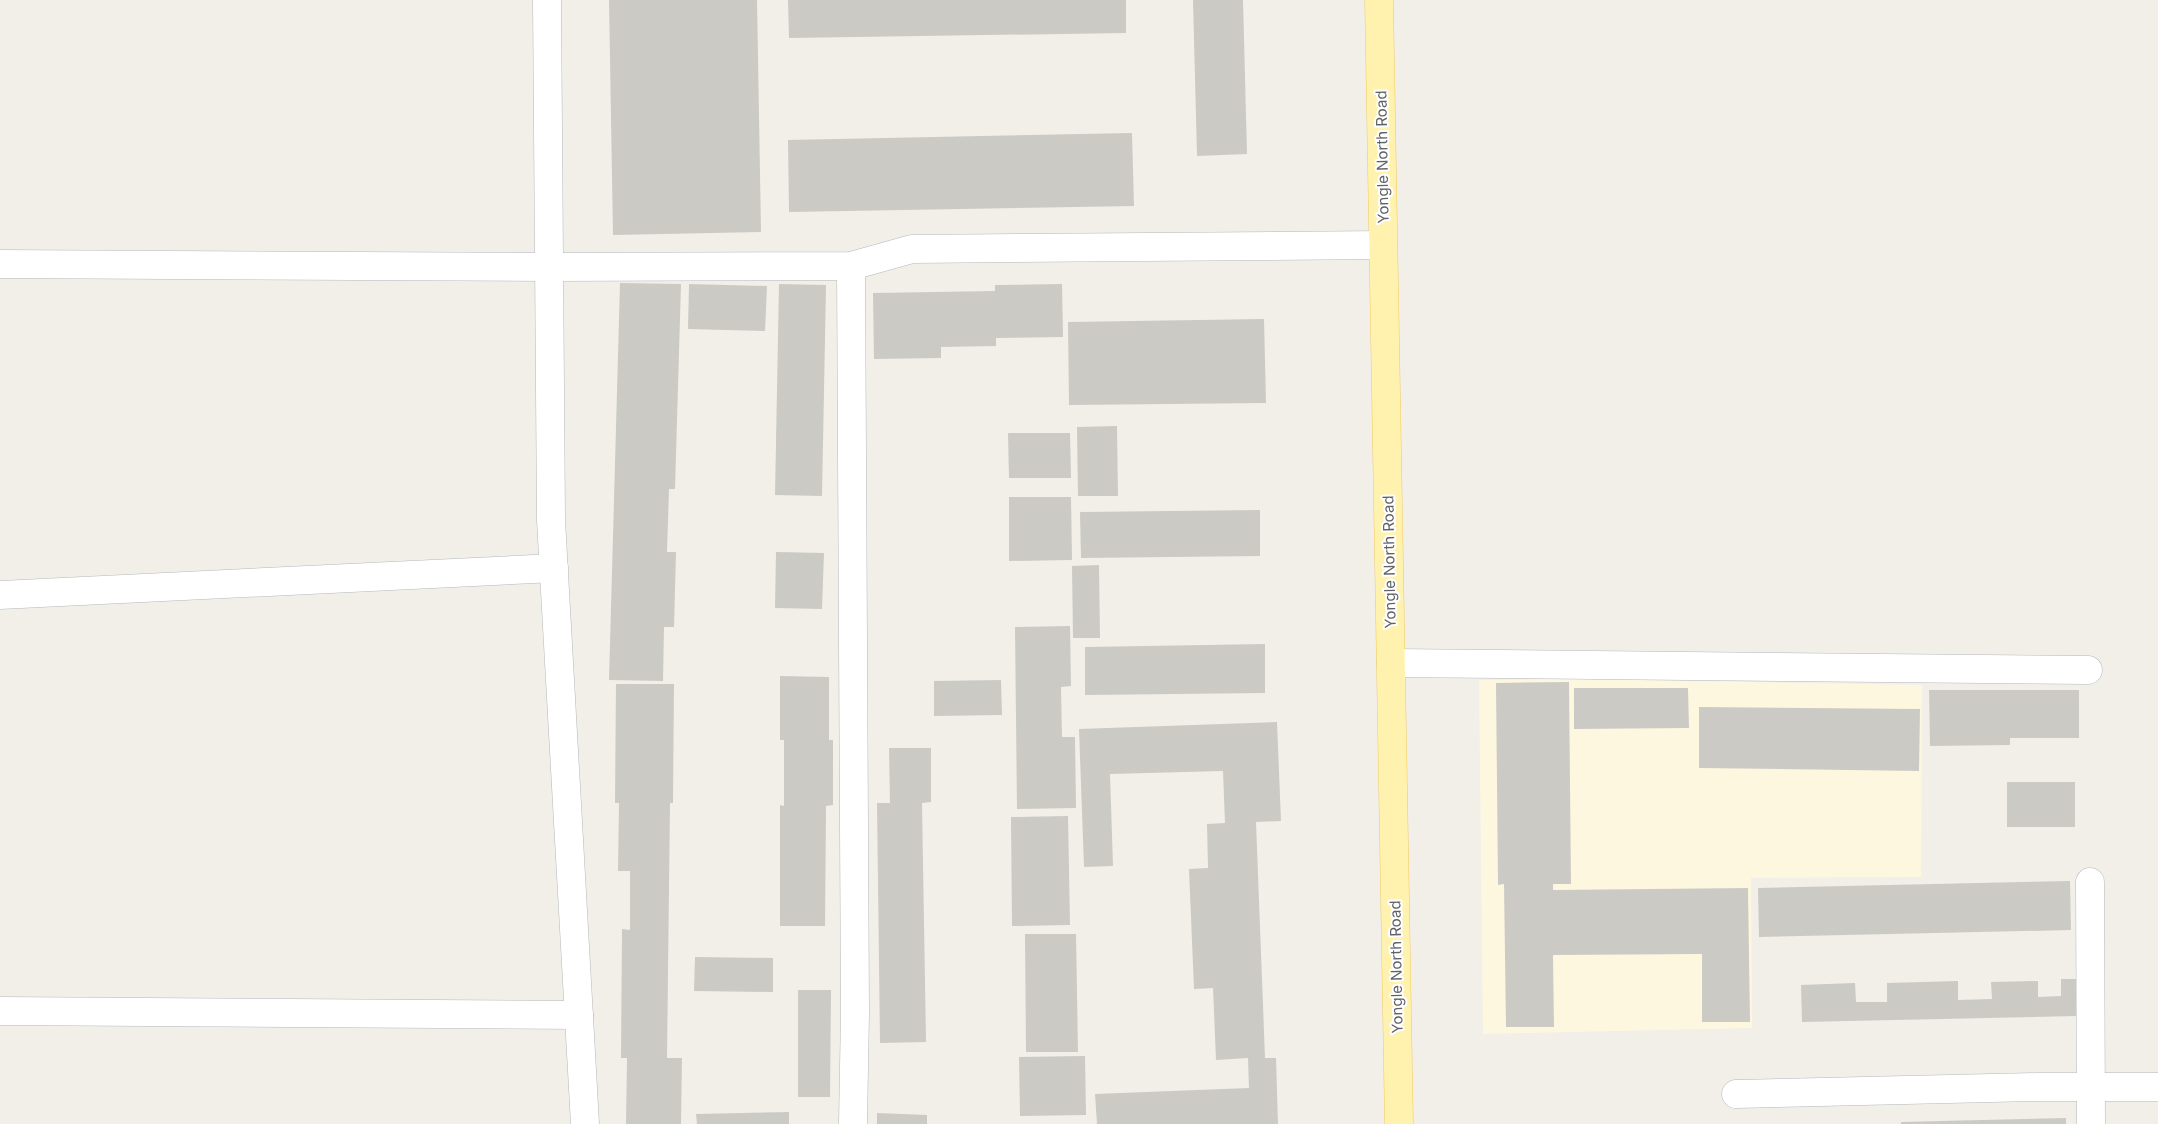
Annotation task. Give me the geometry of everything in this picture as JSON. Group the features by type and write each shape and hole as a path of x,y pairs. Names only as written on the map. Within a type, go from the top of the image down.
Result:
{"main road":[{"name":"Yongle North Road","path":"1379,0 1399,1124"}],"street":[{"path":"547,0 551,520 585,1124"},
{"path":"0,264 549,267 851,266 912,249 1383,246"},
{"path":"851,266 855,1013 853,1124"},
{"path":"0,595 554,568"},
{"path":"1391,663 2088,670"},
{"path":"2090,882 2092,1124"},
{"path":"0,1011 579,1015"},
{"path":"1736,1094 2091,1087 2158,1088"}],"shaded area":[{"path":"1571,679 1922,685 1921,877 1751,878 1752,1028 1483,1034 1479,680"}],"building":[{"path":"609,0 757,0 761,232 613,235"},
{"path":"788,0 1126,0 1126,33 789,38"},
{"path":"1193,0 1243,0 1247,154 1197,156"},
{"path":"1132,133 1134,206 789,212 788,140"},
{"path":"620,283 681,284 675,489 669,489 667,552 676,552 674,627 664,627 663,681 609,680"},
{"path":"689,284 767,286 765,331 688,329"},
{"path":"779,284 826,285 822,496 775,495"},
{"path":"1062,284 1063,337 996,338 996,346 941,347 941,358 874,359 873,293 995,291 995,285"},
{"path":"1264,319 1266,403 1069,405 1068,322"},
{"path":"1117,426 1118,496 1078,496 1077,427"},
{"path":"1008,433 1070,433 1071,478 1009,478"},
{"path":"1009,497 1071,497 1072,560 1009,561"},
{"path":"1260,510 1260,556 1081,558 1080,512"},
{"path":"776,552 824,553 822,609 775,608"},
{"path":"1099,565 1100,638 1073,638 1072,566"},
{"path":"1070,626 1071,686 1061,687 1062,737 1075,737 1076,808 1017,809 1015,627"},
{"path":"1265,644 1265,693 1085,695 1085,647"},
{"path":"780,676 829,677 829,740 833,740 833,805 826,806 825,926 780,926 780,805 784,806 784,740 780,740"},
{"path":"1001,680 1002,715 934,716 934,681"},
{"path":"1569,682 1571,884 1553,884 1553,890 1748,888 1750,1022 1702,1022 1702,954 1553,955 1554,1027 1506,1027 1504,884 1498,885 1496,683"},
{"path":"616,684 674,684 673,803 670,803 667,1058 682,1058 681,1124 626,1124 627,1058 621,1058 622,929 630,930 630,871 618,871 619,803 615,803"},
{"path":"1574,688 1688,688 1689,728 1574,729"},
{"path":"1929,690 2079,690 2079,738 2010,738 2010,745 1930,746"},
{"path":"1699,707 1920,709 1919,771 1699,768"},
{"path":"1277,722 1281,821 1256,822 1265,1058 1276,1058 1278,1124 1097,1124 1095,1094 1249,1088 1248,1058 1216,1060 1213,988 1194,989 1189,869 1208,868 1207,824 1225,823 1223,771 1110,774 1113,866 1084,867 1079,729"},
{"path":"889,748 931,748 931,802 922,803 926,1042 880,1043 877,803 890,803"},
{"path":"2007,782 2075,782 2075,827 2007,827"},
{"path":"1068,816 1070,925 1012,926 1011,817"},
{"path":"2070,881 2071,930 1759,937 1758,888"},
{"path":"1025,934 1076,934 1078,1052 1026,1052"},
{"path":"695,957 773,958 773,992 694,991"},
{"path":"2061,979 2077,979 2078,1016 1802,1022 1801,985 1855,983 1856,1002 1887,1002 1887,983 1958,981 1958,1000 1992,999 1991,982 2038,981 2038,997 2061,996"},
{"path":"798,990 831,990 830,1097 798,1097"},
{"path":"1085,1056 1086,1115 1020,1116 1019,1057"},
{"path":"789,1112 789,1124 697,1124 696,1114"},
{"path":"877,1113 927,1115 927,1124 877,1124"},
{"path":"2066,1118 2066,1124 1901,1124 1901,1122"}]}
